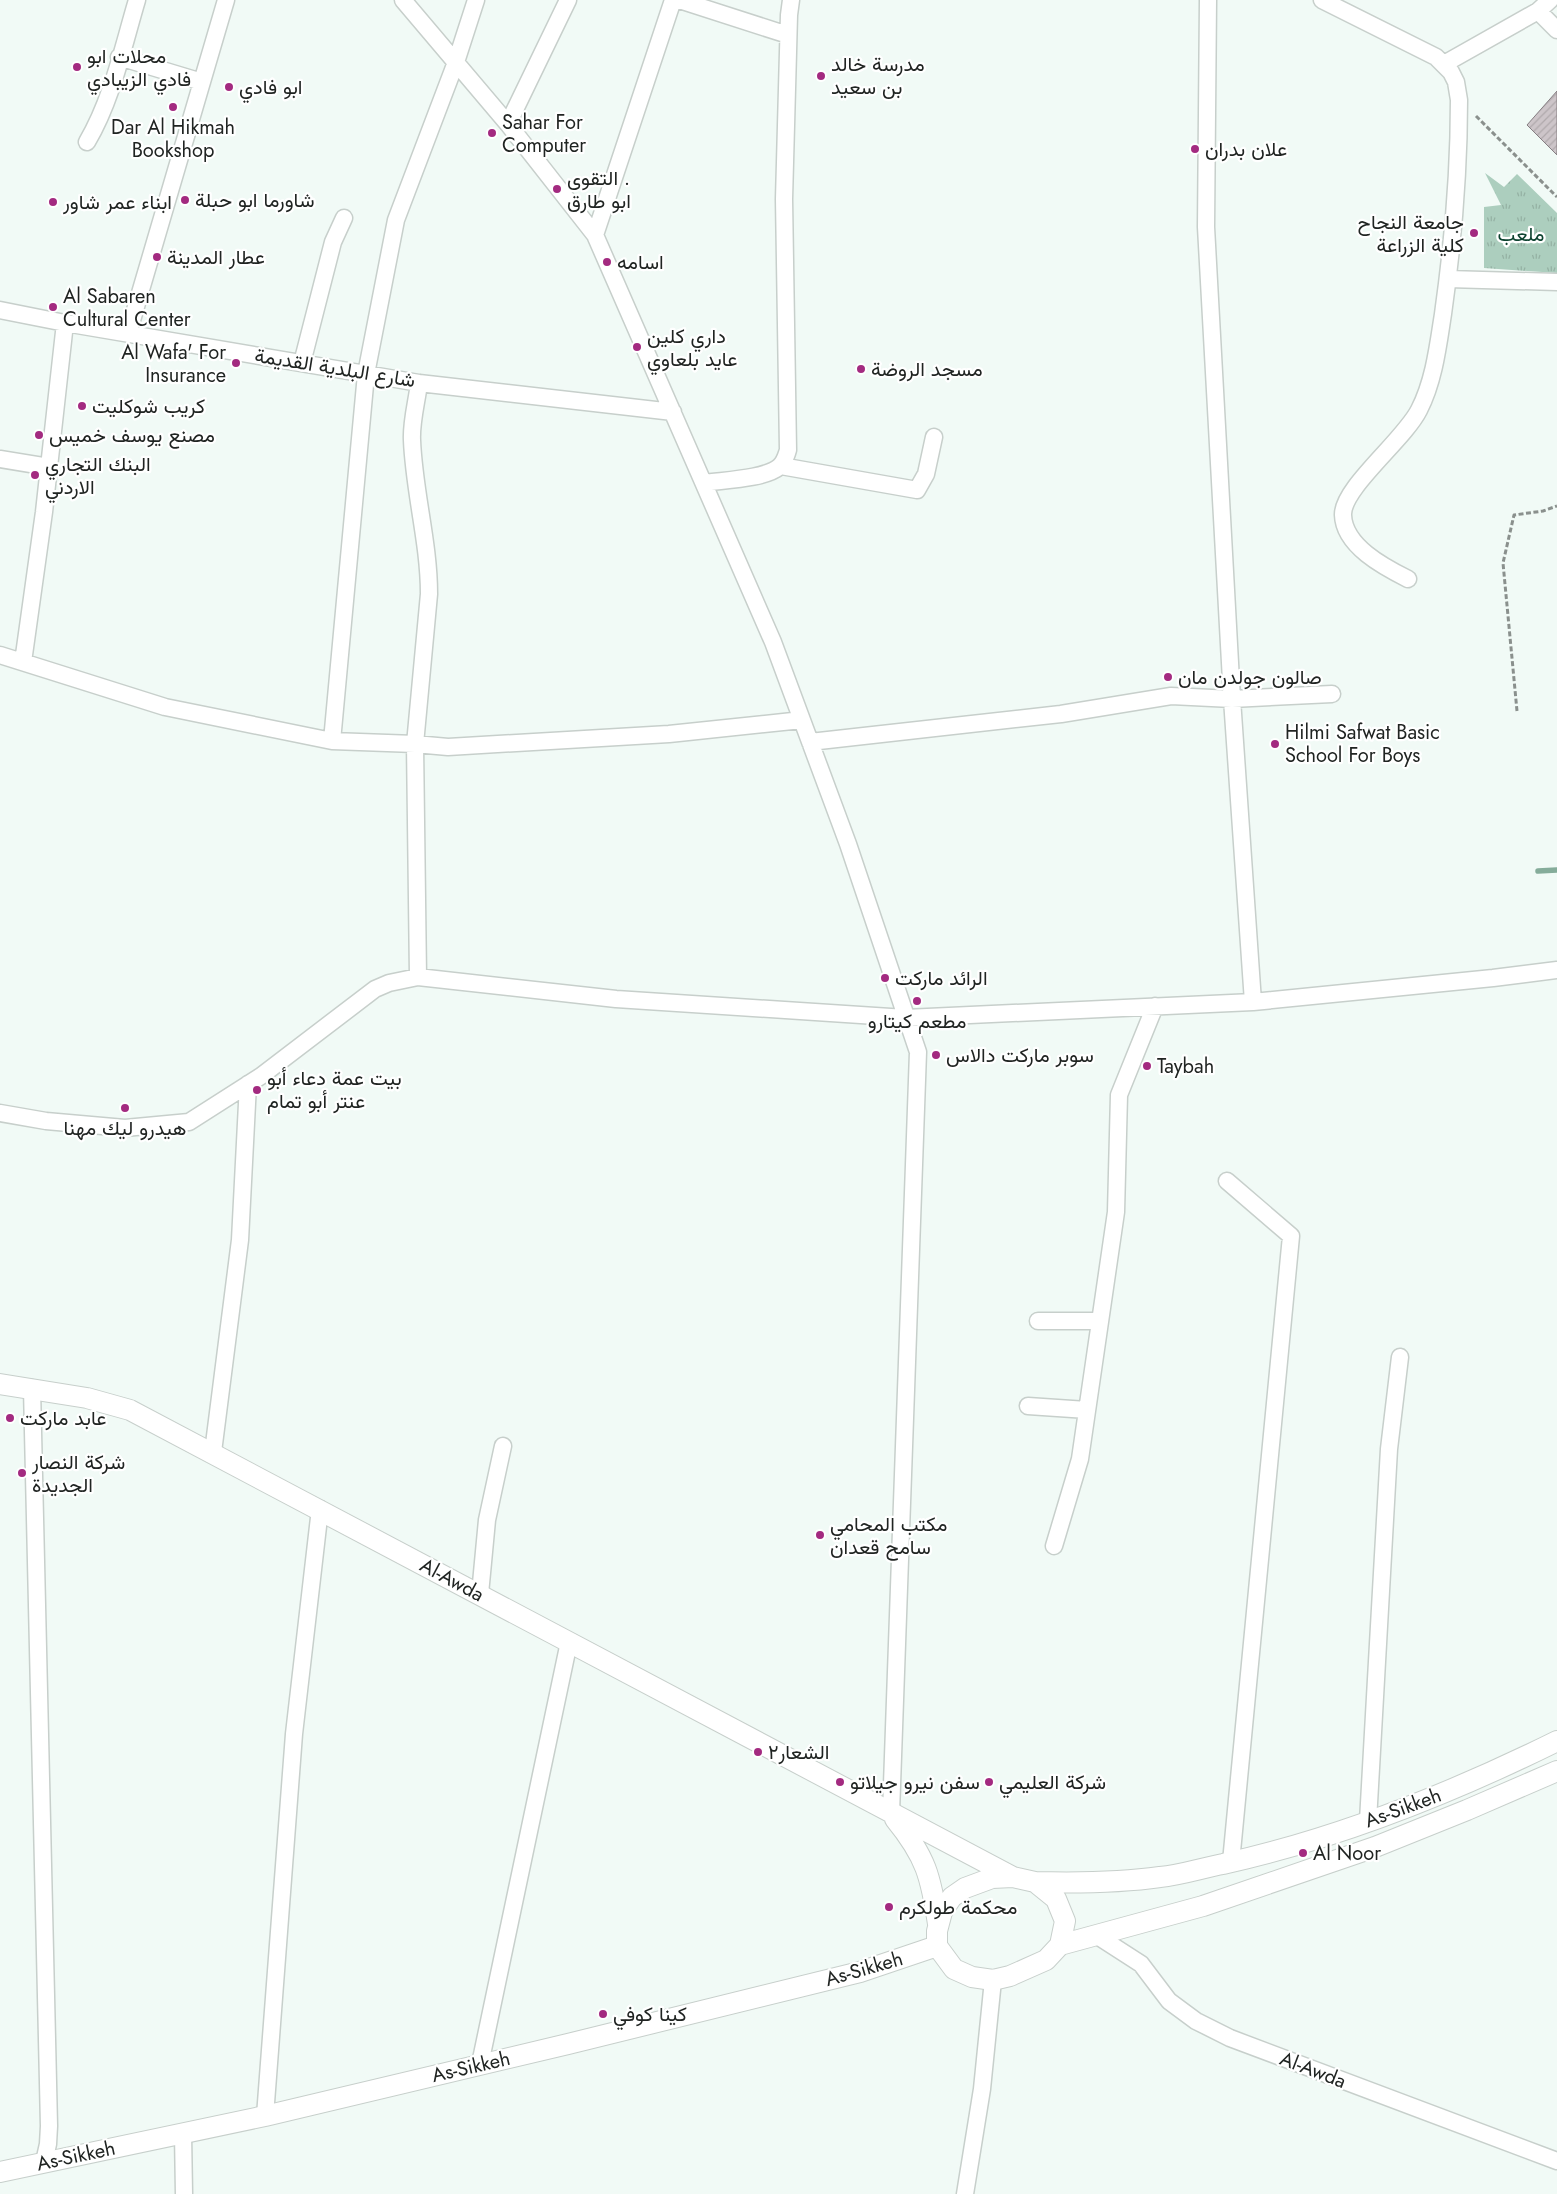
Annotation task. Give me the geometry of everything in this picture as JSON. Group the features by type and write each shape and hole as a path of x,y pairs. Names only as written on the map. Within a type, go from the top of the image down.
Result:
{"street":[{"path":"87,142 95,129 110,93 137,0"},
{"path":"128,334 226,0"},
{"path":"332,741 366,374 396,220 456,62 476,0"},
{"path":"508,124 568,0"},
{"path":"595,235 673,0"},
{"path":"679,0 788,35"},
{"path":"704,483 770,473 781,466 788,450 784,199 788,35 791,0"},
{"path":"1208,0 1206,227 1232,699 1252,1002"},
{"path":"1322,0 1430,54 1444,64 1456,82 1459,100 1458,170 1448,279 1431,377 1419,411 1400,437 1351,491 1343,509 1346,528 1352,540 1377,560 1408,579"},
{"path":"409,3 508,124 595,235 773,642 848,844 918,1052 891,1813 917,1848 926,1866 934,1894 938,1925 937,1946 954,1969 972,1977 993,1980 1010,1976 1046,1960 1060,1945 1065,1921 1056,1898 1035,1882 1013,1877 992,1878 959,1892 952,1897 942,1912 938,1925"},
{"path":"1444,64 1544,5 1557,30"},
{"path":"120,57 202,82"},
{"path":"302,363 334,242 344,218"},
{"path":"1448,279 1557,282"},
{"name":"شارع البلدية القديمة","path":"0,310 128,334 419,383 672,412"},
{"path":"23,662 49,466 65,323"},
{"path":"418,977 415,744 429,594 427,545 418,502 412,438 419,383"},
{"path":"781,466 917,490 926,474 934,437"},
{"path":"0,458 49,466"},
{"path":"0,655 165,707 332,741 448,747 669,734 802,720"},
{"path":"810,742 1061,714 1171,696 1232,699 1332,694"},
{"path":"0,1113 46,1121 124,1128 189,1122 248,1084 375,989 404,978 418,977 616,999 906,1018 1252,1002 1557,970"},
{"path":"1054,1546 1080,1458 1116,1212 1119,1095 1155,1006"},
{"path":"213,1452 240,1240 248,1084"},
{"path":"1227,1181 1291,1236 1231,1862"},
{"path":"1038,1321 1100,1321"},
{"path":"1368,1821 1389,1449 1400,1357"},
{"name":"Al-Awda","path":"0,1384 87,1398 130,1410 213,1452 1013,1877"},
{"path":"32,1388 49,2116 48,2144 44,2162"},
{"path":"1028,1406 1087,1410"},
{"path":"480,1594 487,1520 503,1446"},
{"path":"264,2116 294,1734 320,1509"},
{"path":"480,2064 569,1642"},
{"name":"As-Sikkeh","path":"1035,1882 1094,1883 1162,1877 1300,1846 1488,1776 1557,1741"},
{"name":"As-Sikkeh","path":"1060,1945 1203,1906 1375,1847 1557,1771"},
{"name":"Al-Awda","path":"1096,1935 1141,1964 1169,2001 1196,2021 1230,2038 1557,2161"},
{"name":"As-Sikkeh","path":"0,2172 264,2116 480,2064 860,1972 937,1946"},
{"path":"966,2194 982,2089 993,1980"},
{"path":"183,2133 184,2194"}],"path":[{"path":"1459,100 1557,197"},
{"path":"1518,711 1503,563 1514,515 1543,511 1557,506"}],"green space":[{"name":"ملعب","path":"1485,173 1504,187 1517,174 1557,213 1557,273 1484,268 1484,207 1501,205"}],"building":[{"path":"1557,91 1557,155 1527,125"}],"waterway":[{"path":"1538,871 1557,870"}],"place":[{"name":"محلات ابو فادي الزيبادي","path":"77,67"},
{"name":"مدرسة خالد بن سعيد","path":"821,76"},
{"name":"ابو فادي","path":"229,87"},
{"name":"Dar Al Hikmah Bookshop","path":"173,107"},
{"name":"Sahar For Computer","path":"492,133"},
{"name":"علان بدران","path":"1195,149"},
{"name":"التقوى . ابو طارق","path":"557,189"},
{"name":"شاورما ابو حبلة","path":"185,200"},
{"name":"ابناء عمر شاور","path":"53,202"},
{"name":"جامعة النجاح كلية الزراعة","path":"1474,233"},
{"name":"عطار المدينة","path":"157,257"},
{"name":"اسامه","path":"607,262"},
{"name":"Al Sabaren Cultural Center","path":"53,307"},
{"name":"داري كلين عايد بلعاوي","path":"637,347"},
{"name":"Al Wafa' For Insurance","path":"236,363"},
{"name":"مسجد الروضة","path":"861,369"},
{"name":"كريب شوكليت","path":"82,406"},
{"name":"مصنع يوسف خميس","path":"39,435"},
{"name":"البنك التجاري الاردني","path":"35,475"},
{"name":"صالون جولدن مان","path":"1168,677"},
{"name":"Hilmi Safwat Basic School For Boys","path":"1275,744"},
{"name":"الرائد ماركت","path":"885,978"},
{"name":"مطعم كيتارو","path":"917,1001"},
{"name":"سوبر ماركت دالاس","path":"936,1055"},
{"name":"Taybah","path":"1147,1066"},
{"name":"بيت عمة دعاء أبو عنتر أبو تمام","path":"257,1090"},
{"name":"هيدرو ليك مهنا","path":"125,1108"},
{"name":"عابد ماركت","path":"10,1418"},
{"name":"شركة النصار الجديدة","path":"22,1473"},
{"name":"مكتب المحامي سامح قعدان","path":"820,1535"},
{"name":"الشعار٢","path":"758,1752"},
{"name":"سفن نيرو جيلاتو","path":"840,1782"},
{"name":"شركة العليمي","path":"989,1782"},
{"name":"Al Noor","path":"1303,1853"},
{"name":"محكمة طولكرم","path":"889,1907"},
{"name":"كينا كوفي","path":"603,2014"}]}
